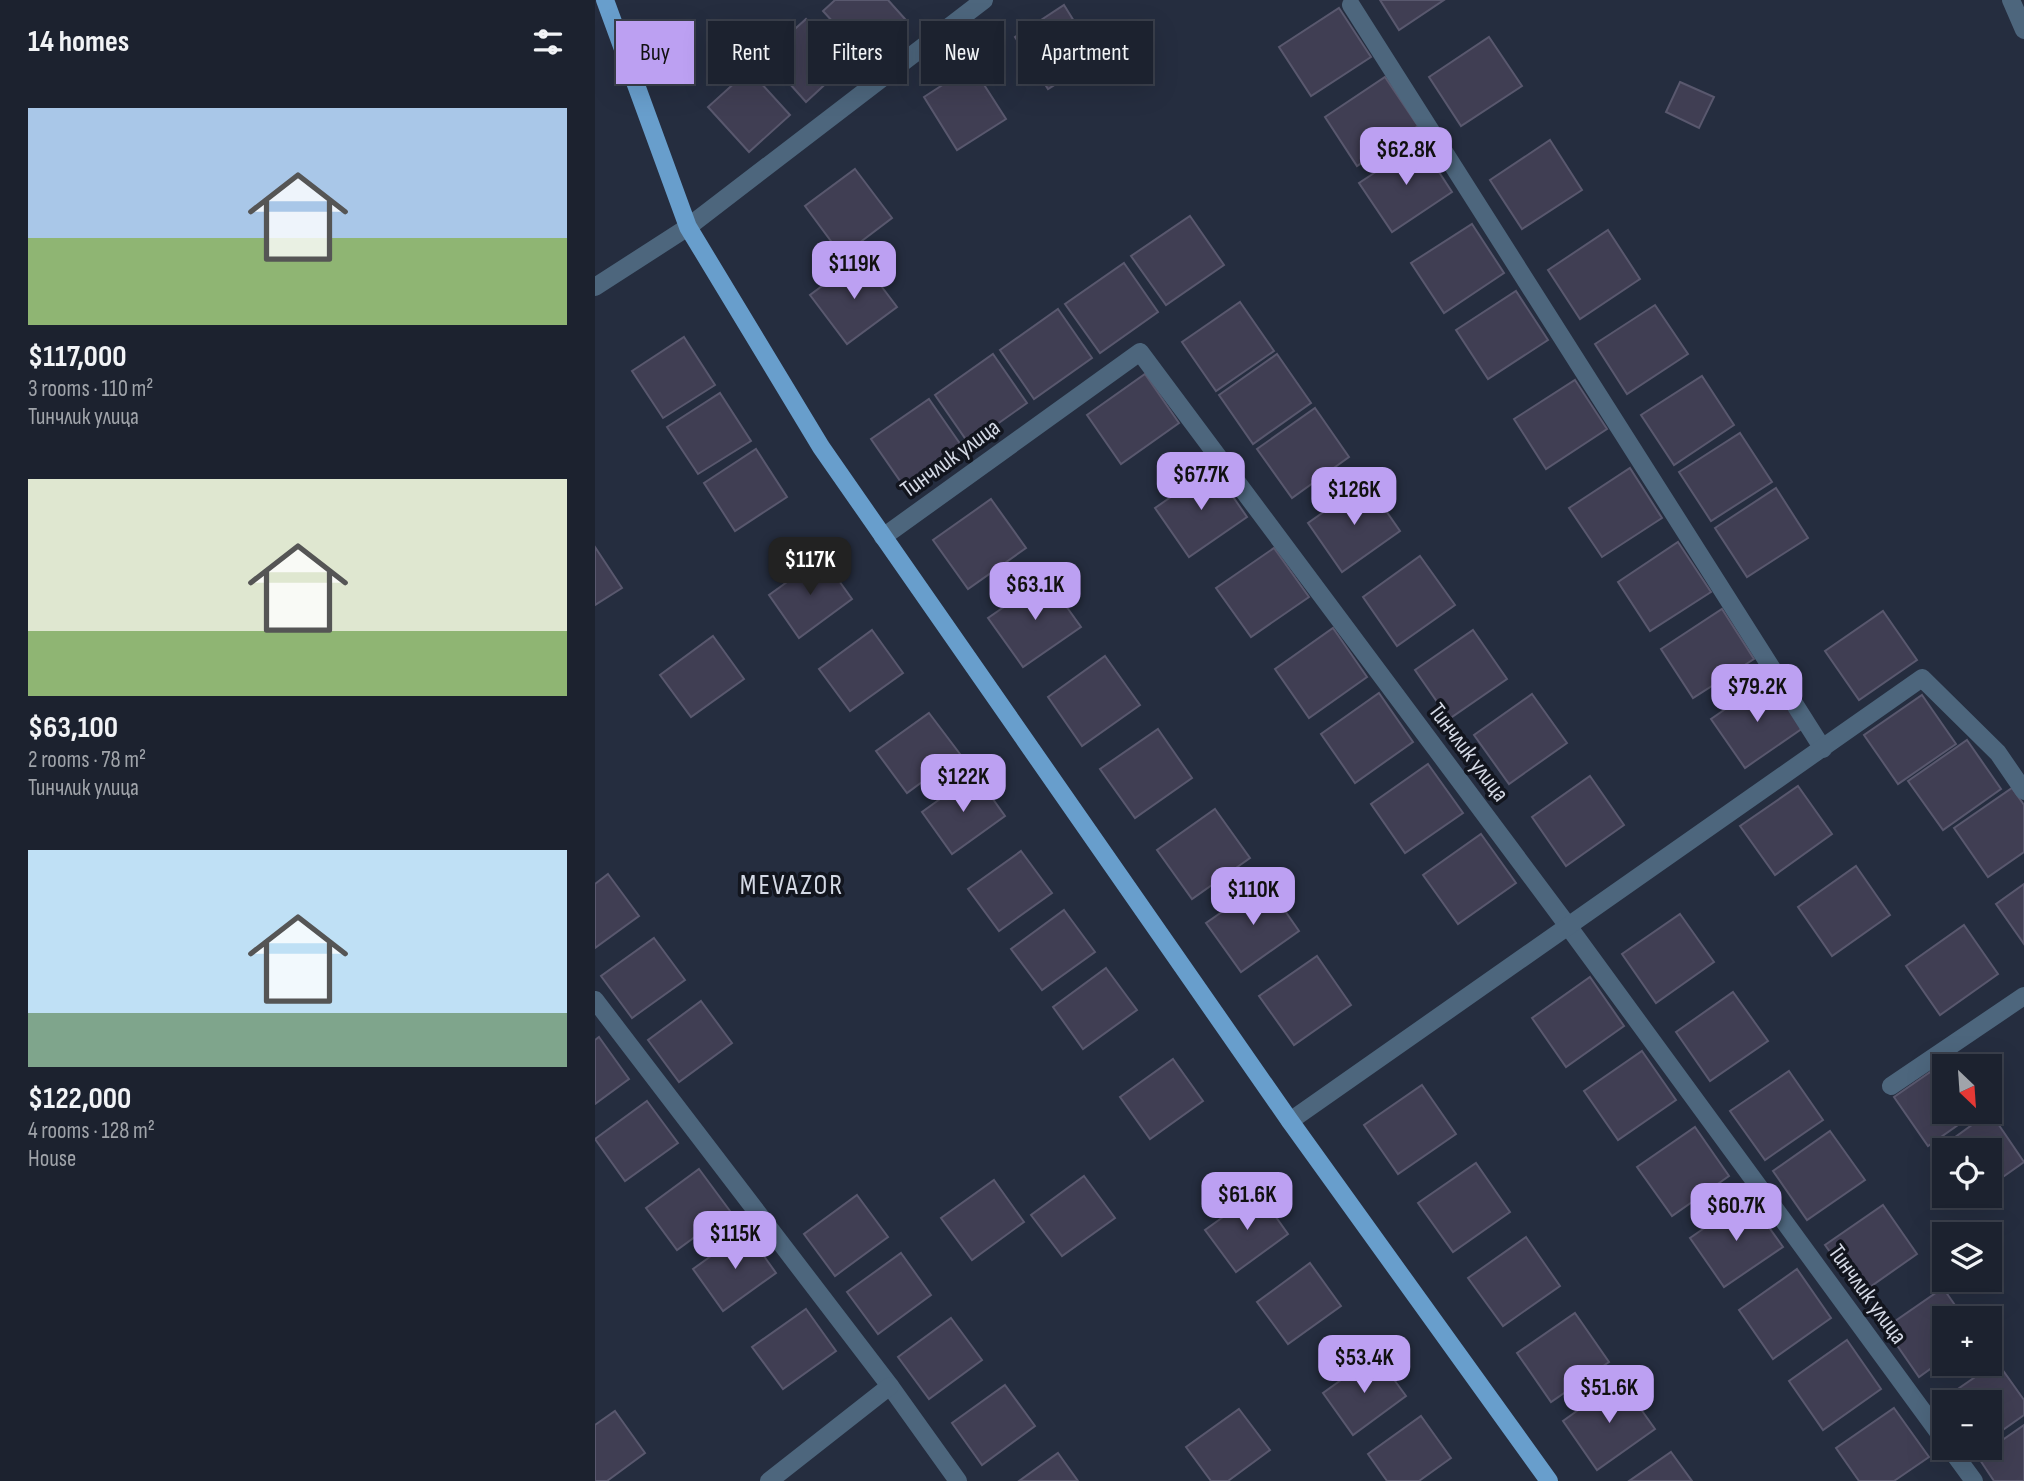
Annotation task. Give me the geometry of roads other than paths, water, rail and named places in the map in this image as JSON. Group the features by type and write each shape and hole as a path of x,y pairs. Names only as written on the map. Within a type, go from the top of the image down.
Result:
{"main road":[{"path":"605,0 688,227 821,447 1290,1121 1549,1481"}],"street":[{"path":"595,287 688,227 984,0"},
{"path":"2011,0 2024,30"},
{"path":"1351,5 1823,748"},
{"name":"Тинчлик улица","path":"883,537 1140,352 1568,926 1932,1424"},
{"path":"1290,1121 1922,678 1998,753 2024,791"},
{"path":"1891,1086 2024,996"},
{"path":"595,1000 890,1386 958,1481"},
{"path":"769,1481 890,1386"},
{"path":"1959,1460 1974,1481"}],"district":[{"name":"MEVAZOR","path":"792,884"}]}
